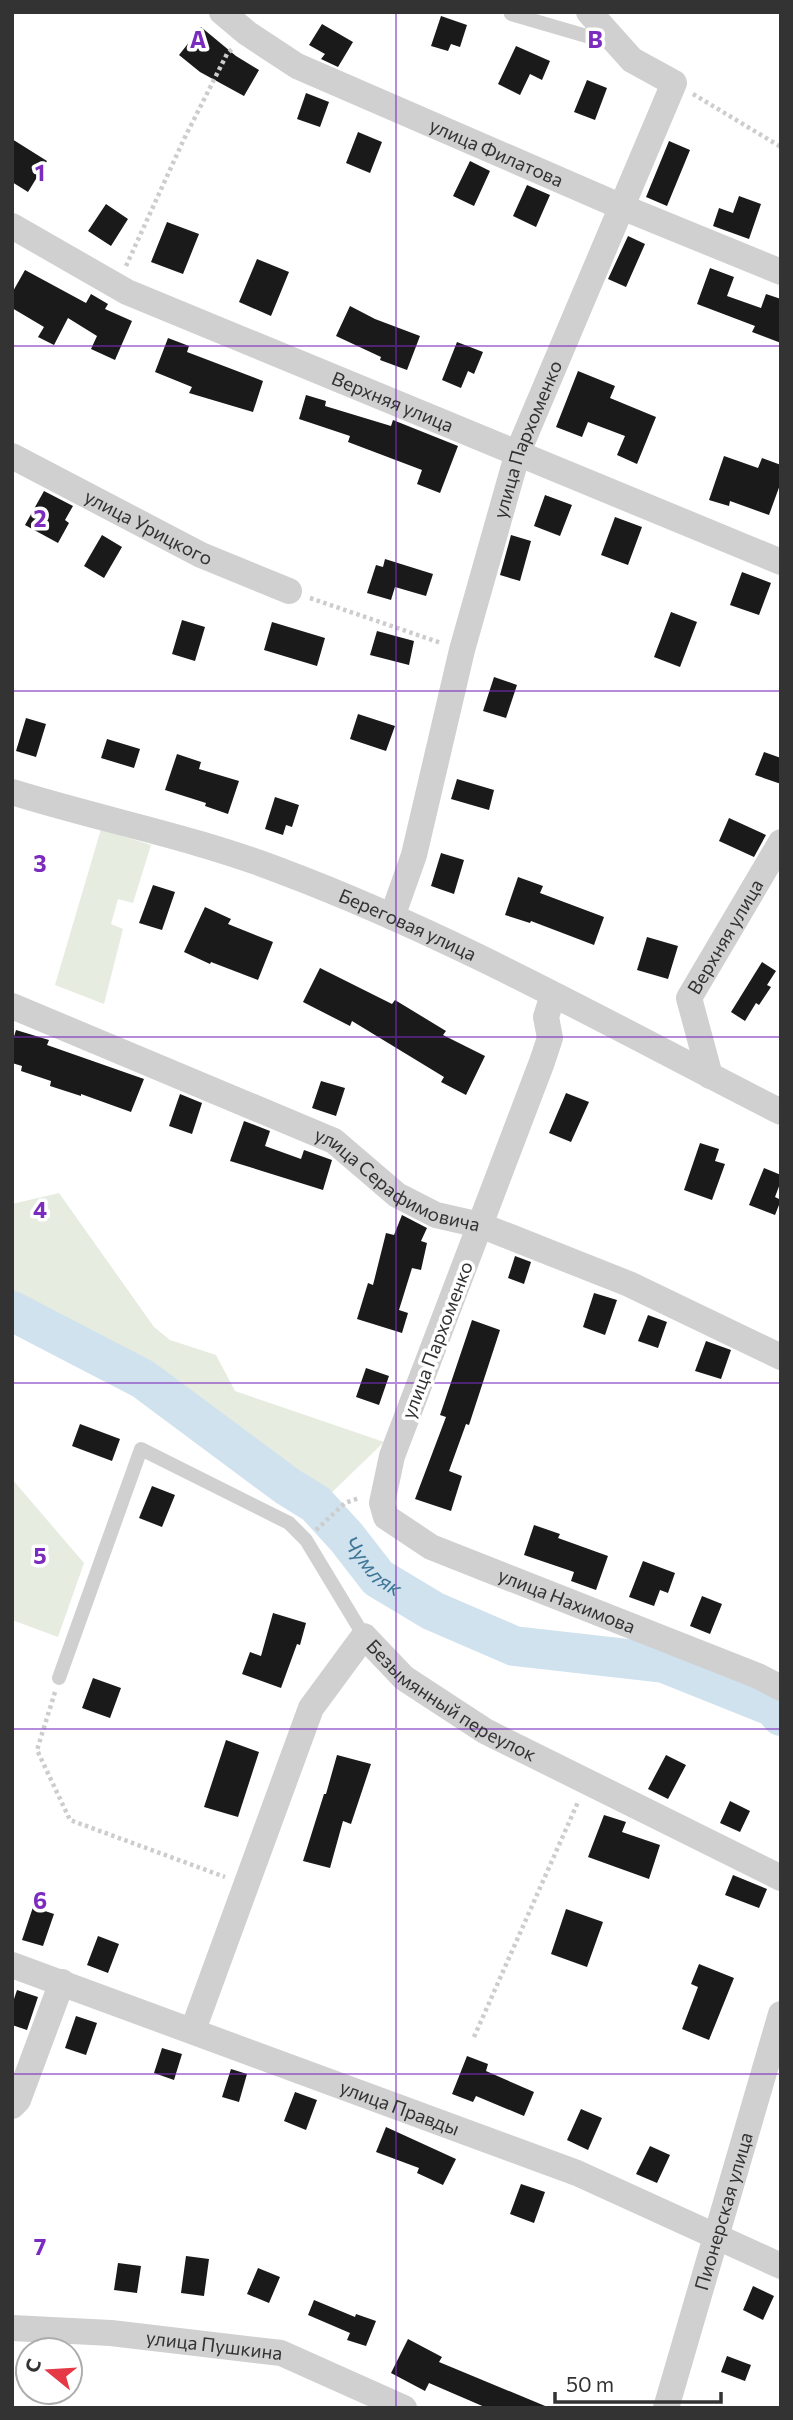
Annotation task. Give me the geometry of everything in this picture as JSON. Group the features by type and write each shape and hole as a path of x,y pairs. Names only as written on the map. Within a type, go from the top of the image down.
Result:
{"street":[{"name":"улица Филатова","path":"222,12 247,33 297,66 622,207 781,272"},
{"path":"589,12 632,60 674,83"},
{"name":"улица Пархоменко","path":"392,917 414,855 462,650 518,452 674,83"},
{"name":"Верхняя улица","path":"12,226 117,286 781,562"},
{"name":"улица Урицкого","path":"12,456 201,555 289,591"},
{"name":"Береговая улица","path":"12,792 180,836 281,870 422,930 781,1112"},
{"name":"Верхняя улица","path":"710,1076 688,998 781,842"},
{"name":"улица Пархоменко","path":"386,1487 392,1456 550,1038 545,1017 553,995"},
{"name":"улица Серафимовича","path":"12,1006 334,1141 397,1195 436,1215 481,1226 629,1284 781,1357"},
{"name":"улица Нахимова","path":"386,1487 382,1503 386,1517 431,1548 745,1671 781,1688"},
{"name":"Безымянный переулок","path":"193,2030 311,1708 364,1636 404,1678 485,1731 781,1878"},
{"name":"улица Правды","path":"12,1965 577,2173 781,2266"},
{"path":"12,2106 18,2100 62,1982"},
{"name":"Пионерская улица","path":"666,2408 781,2014"},
{"name":"улица Пушкина","path":"12,2328 111,2333 281,2353 404,2408"}],"lane":[{"path":"509,13 619,46"},
{"path":"59,1678 141,1449 289,1523 306,1540 364,1636"}],"path":[{"path":"117,286 184,139 227,54 247,33"},
{"path":"674,83 781,147"},
{"path":"289,591 462,650"},
{"path":"321,1524 345,1503"},
{"path":"59,1678 37,1751 70,1820 246,1885"},
{"path":"474,2037 587,1782"}],"shaded area":[{"path":"101,829 151,845 133,903 118,899 111,924 123,929 104,1004 55,985"},
{"path":"59,1193 154,1327 170,1340 216,1355 235,1391 384,1442 325,1499 222,1433 169,1390 163,1394 143,1379 14,1312 12,1314 12,1204"},
{"path":"12,1479 84,1563 58,1637 12,1620"}],"building":[{"path":"441,16 467,25 460,47 451,44 448,51 431,46"},
{"path":"322,24 353,42 338,67 321,59 325,54 309,45"},
{"path":"201,27 236,56 259,70 244,96 200,72 179,55"},
{"path":"516,46 550,61 542,80 530,74 520,95 498,84"},
{"path":"587,80 607,88 595,120 574,112"},
{"path":"306,93 329,102 320,127 297,119"},
{"path":"358,132 382,142 370,173 346,163"},
{"path":"12,139 47,161 28,192 12,182"},
{"path":"669,141 690,150 667,206 646,197"},
{"path":"470,161 490,171 474,206 453,196"},
{"path":"527,185 550,195 536,227 513,216"},
{"path":"739,196 761,204 749,239 713,226 719,208 733,213"},
{"path":"106,204 128,219 111,246 88,231"},
{"path":"167,222 199,234 183,274 151,262"},
{"path":"628,236 645,244 626,287 608,279"},
{"path":"257,259 289,272 271,316 239,302"},
{"path":"710,268 734,277 727,296 761,308 766,294 781,299 781,343 752,332 755,326 697,304"},
{"path":"25,270 86,303 91,294 108,304 105,309 132,321 115,360 91,349 97,336 68,318 54,345 38,337 44,327 12,308 12,293"},
{"path":"350,306 375,319 420,336 407,370 380,360 381,357 336,336"},
{"path":"168,338 189,346 187,352 263,381 253,412 189,393 192,387 155,372"},
{"path":"457,342 483,352 474,374 468,371 461,388 442,380"},
{"path":"578,371 615,386 610,398 656,417 637,464 617,455 625,436 588,422 582,437 556,427"},
{"path":"306,395 326,401 325,406 391,426 393,420 458,446 440,493 417,484 422,470 348,442 350,436 299,419"},
{"path":"724,456 758,468 762,458 781,465 781,482 769,515 730,501 729,506 709,500"},
{"path":"44,491 73,506 65,520 69,523 58,543 25,525"},
{"path":"545,495 572,505 560,536 534,526"},
{"path":"615,517 642,527 628,565 601,555"},
{"path":"102,535 122,547 104,578 84,566"},
{"path":"511,535 531,541 520,581 500,575"},
{"path":"385,559 433,574 426,596 395,587 391,600 367,593 376,565 383,567"},
{"path":"742,572 771,583 759,615 730,605"},
{"path":"671,612 697,622 680,667 654,657"},
{"path":"182,620 205,627 195,661 172,654"},
{"path":"272,622 325,638 317,666 264,650"},
{"path":"377,631 414,641 409,665 370,655"},
{"path":"494,677 517,685 506,718 483,711"},
{"path":"358,714 395,726 386,751 350,739"},
{"path":"26,718 46,724 36,757 16,751"},
{"path":"107,739 140,749 134,768 101,758"},
{"path":"764,752 781,758 781,784 755,775"},
{"path":"177,754 201,762 199,769 239,781 228,814 205,806 206,803 165,790"},
{"path":"457,779 494,790 489,810 451,799"},
{"path":"275,797 299,805 292,827 286,825 283,835 265,829"},
{"path":"729,818 766,835 754,857 719,841"},
{"path":"441,853 464,860 454,894 431,886"},
{"path":"518,877 543,886 540,893 604,917 594,945 531,921 530,923 505,915"},
{"path":"153,885 175,892 162,930 139,923"},
{"path":"205,907 231,919 228,924 273,942 258,980 184,952"},
{"path":"647,937 678,946 668,979 637,970"},
{"path":"762,962 776,971 767,985 771,987 759,1005 756,1003 745,1021 731,1012"},
{"path":"320,968 392,1004 395,1000 446,1031 443,1035 485,1056 466,1095 441,1082 444,1077 352,1021 350,1026 303,1002"},
{"path":"16,1030 49,1040 47,1045 144,1079 131,1112 50,1086 51,1081 21,1071 22,1066 12,1063 12,1043"},
{"path":"321,1081 345,1088 336,1116 312,1108"},
{"path":"566,1093 589,1102 571,1142 549,1133"},
{"path":"180,1094 202,1103 192,1134 169,1126"},
{"path":"244,1121 270,1131 265,1146 301,1159 304,1150 332,1160 323,1190 230,1161"},
{"path":"700,1143 719,1149 715,1161 725,1164 712,1200 684,1190"},
{"path":"764,1168 781,1175 775,1197 781,1200 775,1215 749,1205"},
{"path":"402,1215 427,1228 421,1241 427,1243 421,1270 412,1268 399,1310 408,1313 402,1333 357,1319 368,1283 373,1285 386,1233 394,1235"},
{"path":"515,1256 531,1262 524,1284 508,1278"},
{"path":"594,1293 617,1300 605,1335 583,1327"},
{"path":"648,1315 667,1322 658,1348 638,1341"},
{"path":"472,1320 500,1330 469,1425 466,1424 449,1471 462,1476 451,1511 415,1499 446,1417 440,1415"},
{"path":"706,1341 731,1350 721,1379 695,1371"},
{"path":"366,1368 389,1376 379,1405 356,1397"},
{"path":"80,1424 120,1439 112,1461 72,1446"},
{"path":"152,1486 175,1495 162,1527 139,1518"},
{"path":"534,1525 560,1534 558,1538 608,1556 596,1590 571,1581 574,1572 524,1555"},
{"path":"643,1561 675,1573 668,1593 660,1590 654,1606 629,1597"},
{"path":"702,1596 722,1604 710,1634 690,1626"},
{"path":"273,1613 306,1623 300,1645 297,1644 281,1688 242,1674 250,1652 261,1656"},
{"path":"93,1678 121,1688 110,1718 82,1708"},
{"path":"226,1740 259,1752 238,1817 204,1807"},
{"path":"337,1755 371,1764 351,1824 343,1821 330,1868 303,1861"},
{"path":"666,1755 686,1765 668,1799 648,1789"},
{"path":"730,1801 750,1811 740,1832 720,1823"},
{"path":"604,1815 626,1822 622,1832 660,1845 649,1879 588,1857"},
{"path":"733,1875 767,1889 759,1908 725,1895"},
{"path":"33,1907 54,1914 43,1946 22,1940"},
{"path":"566,1909 603,1922 587,1967 551,1954"},
{"path":"98,1936 119,1944 108,1973 87,1965"},
{"path":"699,1964 734,1978 709,2040 682,2029 698,1987 691,1984"},
{"path":"17,1990 38,1997 27,2030 12,2025 12,2005"},
{"path":"76,2016 97,2023 86,2055 65,2048"},
{"path":"162,2048 182,2054 174,2080 154,2073"},
{"path":"467,2056 488,2064 486,2071 534,2092 524,2116 476,2096 473,2102 452,2094"},
{"path":"231,2069 247,2074 239,2102 222,2097"},
{"path":"295,2092 317,2100 306,2130 284,2121"},
{"path":"581,2109 602,2118 588,2150 567,2140"},
{"path":"386,2127 456,2159 443,2185 417,2173 419,2168 376,2152"},
{"path":"650,2146 670,2155 657,2183 636,2174"},
{"path":"521,2184 545,2192 534,2223 510,2214"},
{"path":"186,2256 209,2259 204,2296 181,2293"},
{"path":"118,2263 141,2266 137,2293 114,2290"},
{"path":"258,2268 280,2277 269,2303 247,2294"},
{"path":"753,2286 774,2296 763,2320 743,2310"},
{"path":"314,2300 355,2317 356,2314 376,2321 366,2346 347,2340 350,2333 308,2315"},
{"path":"408,2339 442,2357 439,2362 550,2408 487,2408 429,2383 425,2391 391,2373"},
{"path":"727,2356 751,2365 745,2381 721,2372"}],"waterway":[{"name":"Чумляк","path":"12,1311 143,1379 287,1486 316,1504 378,1578 433,1611 514,1646 664,1663 774,1707 781,1716"}]}
